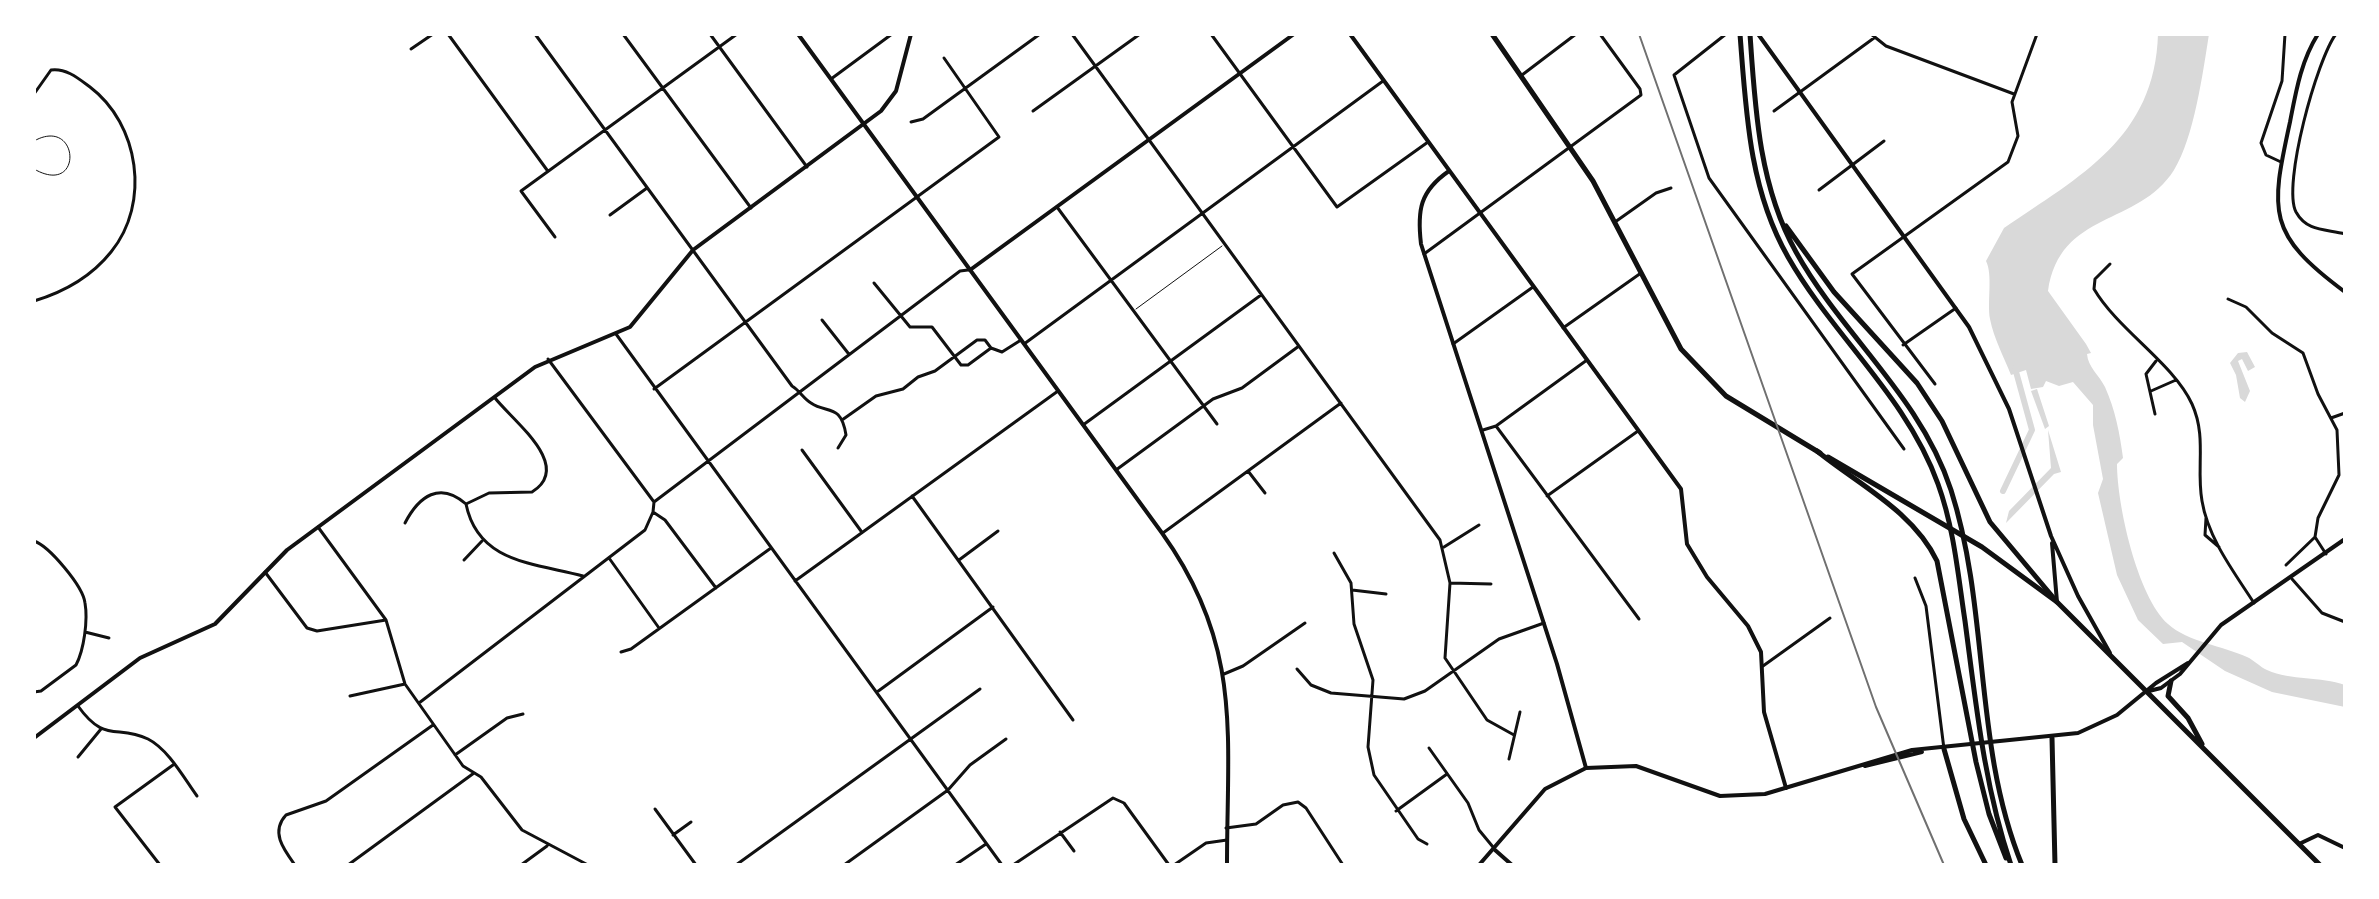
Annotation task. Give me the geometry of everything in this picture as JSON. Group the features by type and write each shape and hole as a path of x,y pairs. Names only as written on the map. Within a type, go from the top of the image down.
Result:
{"main road":[{"path":"798,34 1162,533 1200,593 1215,632 1224,674 1227,865"},
{"path":"34,738 140,658 215,624 265,572 318,527 548,359 616,334 637,321 693,250 881,111 896,91 911,34"},
{"path":"970,270 1294,34"},
{"path":"1350,34 1681,489 1687,544 1700,567 1748,626 1763,666 1764,712 1786,788"},
{"path":"1492,34 1572,147 1681,349 1711,384 1742,407 1969,539 2057,602"},
{"path":"1740,34 1754,166 1777,237 1814,297 1906,419 1929,461 1943,500 1955,548 1984,760 2010,865"},
{"path":"1750,34 1765,165 1779,213 1806,269 1917,418 1939,461 1956,508 1965,551 1993,759 2008,825 2022,865"},
{"path":"1758,34 1956,308 1989,364 2022,442 2051,536 2110,654"},
{"path":"2318,34 2302,69 2281,162 2277,188 2278,214 2291,244 2304,259 2345,292"},
{"path":"1449,171 1434,182 1422,198 1419,224 1424,254 1544,623 1586,768"},
{"path":"1779,213 1798,246 1834,292 1917,383 1942,421 1990,522 2057,602 2320,865"},
{"path":"1817,451 1904,515 1933,553 1943,582 1976,762 1997,838 2010,865"},
{"path":"2051,536 2057,602"},
{"path":"2147,692 2171,681 2212,633 2345,539"},
{"path":"1479,865 1545,789 1586,768 1636,766 1720,796 1745,797 1924,751 2052,738 2095,727 2188,663"},
{"path":"2171,681 2170,699 2188,718 2204,749"},
{"path":"2052,738 2055,865"},
{"path":"1944,749 1964,819 1986,865"},
{"path":"2299,844 2318,835 2345,848"},
{"path":"1495,850 1512,865"}],"street":[{"path":"411,49 433,34"},
{"path":"448,34 548,172"},
{"path":"535,34 792,386 815,405 829,407 841,421 846,435 838,448"},
{"path":"623,34 751,208"},
{"path":"710,34 807,167"},
{"path":"555,237 521,191 737,34"},
{"path":"831,79 892,34"},
{"path":"911,122 923,119 1040,34"},
{"path":"1072,34 1444,547 1450,583 1443,647 1451,672 1487,720 1514,735"},
{"path":"1033,111 1140,34"},
{"path":"1211,34 1337,207 1428,142"},
{"path":"1522,75 1576,34"},
{"path":"1424,254 1641,95 1640,89 1600,34"},
{"path":"1726,34 1674,75 1709,178 1904,449"},
{"path":"1935,384 1852,274 2008,162 2018,136 2012,111 2015,94 2037,34"},
{"path":"2281,162 2266,155 2261,143 2278,102 2284,69 2285,34"},
{"path":"2336,34 2324,53 2315,79 2293,190 2295,211 2307,225 2345,234"},
{"path":"1774,111 1872,36 1886,46 2015,94"},
{"path":"654,389 999,137 944,58"},
{"path":"34,94 51,70 59,69 81,80 118,116 133,152 134,168 129,214 112,251 75,284 34,301"},
{"path":"841,421 876,396 903,389 982,339 991,348 1002,352 1022,342 1383,81"},
{"path":"1819,190 1884,141"},
{"path":"610,215 647,188"},
{"path":"1615,222 1656,193 1671,188"},
{"path":"1057,207 1131,312 1217,424"},
{"path":"2110,264 2095,279 2094,289 2176,380 2191,401 2198,421 2202,500 2206,518 2219,547 2254,603"},
{"path":"654,502 848,353 960,271 970,270"},
{"path":"1563,328 1641,273"},
{"path":"874,283 910,327 932,327 961,365 968,365 991,348"},
{"path":"1453,344 1533,287"},
{"path":"1083,425 1262,295"},
{"path":"2228,299 2246,307 2272,333 2303,353 2339,439 2340,467 2318,518 2315,537 2286,565"},
{"path":"1903,345 1956,308"},
{"path":"822,320 848,353"},
{"path":"616,334 1002,865"},
{"path":"1116,470 1202,407 1242,388 1299,346"},
{"path":"418,704 645,530 653,512 654,502 548,359"},
{"path":"1483,430 1496,426 1587,360"},
{"path":"2155,414 2146,372 2156,361"},
{"path":"2151,391 2176,380"},
{"path":"795,581 1058,391"},
{"path":"466,504 489,493 532,492 545,480 548,470 546,457 538,446 494,397"},
{"path":"1162,533 1341,403"},
{"path":"2331,418 2345,413"},
{"path":"1496,426 1639,619"},
{"path":"1546,496 1638,431"},
{"path":"802,450 861,531"},
{"path":"1248,471 1265,493"},
{"path":"405,523 412,510 437,491 449,492 466,504 474,531 499,554 583,576"},
{"path":"912,496 1073,720"},
{"path":"653,512 665,520 716,588"},
{"path":"2206,518 2205,535 2219,547"},
{"path":"1444,547 1479,525"},
{"path":"318,527 386,620 405,684 455,755 486,783 522,830 547,846 588,865"},
{"path":"959,560 998,531"},
{"path":"2315,537 2326,554"},
{"path":"34,541 50,550 83,595 83,632 76,665 41,691 34,692"},
{"path":"464,560 482,541"},
{"path":"621,652 771,548"},
{"path":"1334,553 1348,573 1354,624 1371,669 1368,747 1376,782 1418,839 1427,844"},
{"path":"609,558 659,628"},
{"path":"265,572 307,628 317,631 386,620"},
{"path":"1915,578 1926,606 1944,749"},
{"path":"2292,579 2322,613 2345,622"},
{"path":"1450,583 1491,584"},
{"path":"1352,590 1386,594"},
{"path":"877,692 993,607"},
{"path":"1763,666 1830,618"},
{"path":"1224,674 1243,666 1305,623"},
{"path":"1297,669 1317,688 1372,697 1417,696 1499,639 1544,623"},
{"path":"83,632 109,638"},
{"path":"350,696 405,684"},
{"path":"736,865 980,689"},
{"path":"78,706 101,729 148,739 173,764 197,796"},
{"path":"1509,759 1520,712"},
{"path":"455,755 507,718 523,714"},
{"path":"295,865 281,845 278,833 286,815 326,801 433,725"},
{"path":"78,757 101,729"},
{"path":"844,865 948,790 970,765 1006,739"},
{"path":"1429,748 1495,850"},
{"path":"160,865 115,807 173,764"},
{"path":"348,865 474,773"},
{"path":"1396,811 1447,774"},
{"path":"1013,865 1105,801 1118,798 1169,865"},
{"path":"1226,828 1256,824 1283,805 1298,802 1306,808 1341,864"},
{"path":"655,809 696,865"},
{"path":"673,835 691,822"},
{"path":"1060,832 1074,851"},
{"path":"1174,865 1206,843 1227,840"},
{"path":"955,865 986,844"},
{"path":"521,865 547,846"}],"lane":[{"path":"34,141 43,137 58,139 66,144 72,155 64,172 47,174 34,169"},
{"path":"1131,312 1225,245"}],"shaded area":[{"path":"2158,34 2209,34 2197,104 2181,157 2159,188 2141,202 2084,232 2068,246 2055,265 2048,291 2086,344 2091,353 2087,354 2089,363 2112,404 2123,458 2117,464 2125,525 2138,572 2157,611 2168,624 2185,635 2247,657 2267,670 2345,685 2345,707 2272,692 2225,671 2182,642 2163,644 2138,620 2117,575 2098,493 2103,479 2093,425 2093,405 2073,382 2059,386 2046,381 2043,387 2031,389 2026,370 2011,375 1992,326 1986,261 2004,228 2085,171 2128,127 2143,101 2154,70"},
{"path":"2247,352 2255,367 2248,371 2242,359 2238,361 2250,391 2245,402 2240,398 2236,375 2230,363 2238,353"},
{"path":"2037,389 2049,426 2045,429 2031,391"},
{"path":"2048,430 2061,472 2054,474 2006,523 2009,511 2051,468"}],"waterway":[{"path":"2003,491 2032,430 2015,368"}],"railway":[{"path":"1639,34 1876,707 1944,865"}]}
